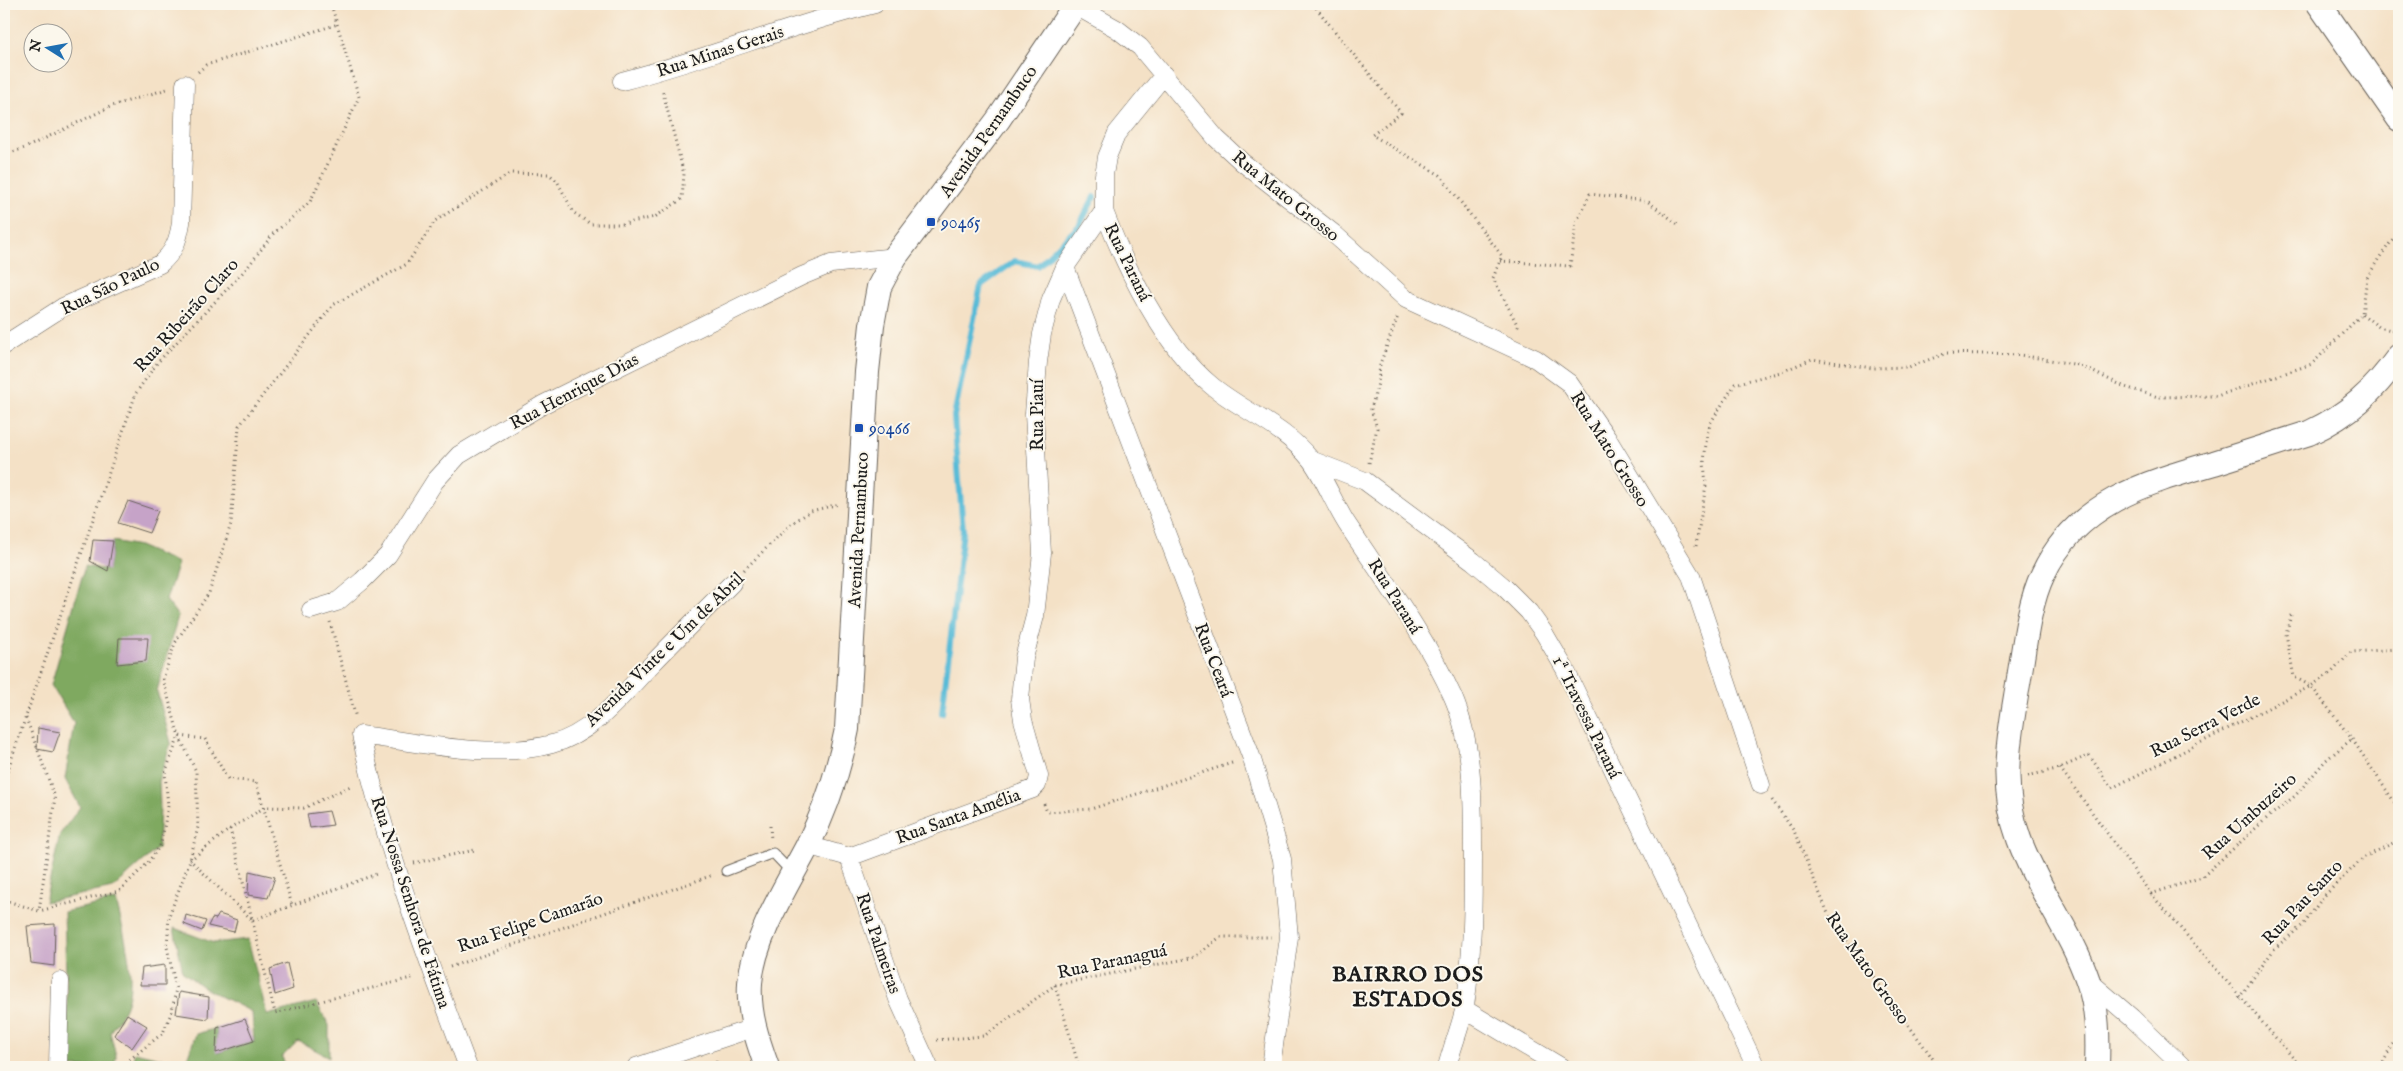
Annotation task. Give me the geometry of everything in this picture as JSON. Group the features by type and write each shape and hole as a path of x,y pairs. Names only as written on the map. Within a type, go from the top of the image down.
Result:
{"street":[{"name":"Rua Minas Gerais","path":"622,81 658,72 822,17 875,4"},
{"path":"2319,4 2395,106"},
{"name":"Rua Mato Grosso","path":"1076,5 1117,29 1132,41 1164,75 1216,138 1333,233 1406,299 1536,360 1569,383 1582,400 1691,576 1761,785"},
{"name":"Avenida Pernambuco","path":"767,1067 753,1028 750,1007 750,982 757,953 772,915 829,800 840,765 847,729 872,325 879,287 895,257 998,120 1076,5"},
{"path":"1104,211 1104,175 1107,157 1117,133 1164,75"},
{"name":"Rua São Paulo","path":"4,345 63,307 160,264 170,255 178,242 181,223 185,84"},
{"name":"Rua Piauí","path":"1037,785 1039,776 1023,720 1020,699 1024,658 1035,616 1042,552 1034,414 1038,362 1042,334 1051,299 1065,267 1104,211"},
{"name":"Rua Paraná","path":"1104,211 1135,284 1176,347 1195,371 1214,388 1277,428 1311,460 1346,523 1381,572 1430,652 1454,698 1464,733 1470,767 1473,828 1474,930 1464,1009 1446,1067"},
{"name":"Rua Henrique Dias","path":"318,607 337,602 388,555 435,481 459,455 494,433 544,404 802,276 831,264 895,257"},
{"name":"Rua Ceará","path":"1065,267 1251,756 1282,859 1289,937 1271,1067"},
{"path":"2097,1067 2097,1027 2089,982 2064,930 2035,877 2018,837 2006,782 2008,751 2022,661 2032,610 2042,575 2058,549 2079,524 2113,499 2159,478 2292,438 2330,423 2355,406 2377,386 2399,356"},
{"name":"1ª Travessa Paraná","path":"1311,460 1365,481 1473,561 1504,587 1528,612 1544,633 1565,669 1756,1067"},
{"name":"Avenida Vinte e Um de Abril","path":"360,735 488,751 524,750 554,744 578,732 605,712 732,583"},
{"name":"Rua Nossa Senhora de Fátima","path":"360,735 370,778 396,868 468,1067"},
{"name":"Rua Santa Amélia","path":"849,857 1033,789 1037,785"},
{"path":"807,845 849,857"},
{"name":"Rua Palmeiras","path":"849,857 898,999 929,1067"},
{"path":"58,1067 60,981"},
{"path":"2089,982 2132,1018 2183,1067"},
{"path":"1464,1009 1561,1067"},
{"path":"636,1067 753,1028"}],"lane":[{"path":"726,871 773,853 792,874"}],"path":[{"name":"Rua Ribeirão Claro","path":"4,781 136,394 157,363 247,268 273,234 310,202 359,97 331,4"},
{"path":"1313,4 1401,113 1372,135 1440,175 1502,256 1493,278 1536,360"},
{"path":"4,155 25,148 112,106 185,84 206,65 338,24"},
{"path":"124,1067 163,1033 172,1011 176,988 168,947 169,916 190,860 198,827 196,771 179,736 164,679 175,644 209,593 231,524 239,426 333,305 407,264 435,221 510,173 549,174 558,181 574,213 590,224 623,224 655,217 682,199 684,174 658,72"},
{"path":"1500,261 1570,266 1576,223 1590,194 1647,201 1679,225"},
{"path":"1691,576 1706,485 1704,462 1707,434 1711,422 1735,384 1781,372 1812,360 1872,368 1909,367 1947,353 2020,355 2079,365 2125,387 2158,397 2217,396 2312,364 2362,314 2367,278 2399,231"},
{"path":"1365,481 1377,428 1371,409 1378,383 1380,364 1390,333 1406,299"},
{"path":"2362,314 2379,327 2399,332"},
{"name":"Avenida Vinte e Um de Abril","path":"732,583 791,524 811,510 860,498"},
{"path":"318,607 360,735"},
{"path":"2290,614 2286,634 2294,676 2311,686 2352,739 2399,809"},
{"name":"Rua Serra Verde","path":"2060,768 2089,755 2112,788 2311,686 2332,672 2351,652 2399,650"},
{"path":"26,717 55,797 39,911"},
{"path":"179,736 205,739 228,779 256,782 265,807 292,905"},
{"path":"4,900 39,911 119,891 147,864 160,844 168,806 164,773 179,736"},
{"name":"Rua Umbuzeiro","path":"2151,894 2202,877 2267,818 2295,796 2326,760 2352,739"},
{"name":"Rua Santa Amélia","path":"1037,785 1047,812 1091,809 1251,756"},
{"path":"2006,782 2060,768 2151,894 2239,998 2301,1067"},
{"path":"190,860 230,829 265,807 304,808 370,778"},
{"name":"Rua Mato Grosso","path":"1761,785 1794,831 1829,916 1939,1067"},
{"name":"Rua Felipe Camarão","path":"230,829 275,1013 433,973 726,871"},
{"name":"Rua Pau Santo","path":"2239,998 2275,948 2304,924 2323,897 2363,858 2399,840"},
{"path":"190,860 253,920 347,885"},
{"name":"Rua Paranaguá","path":"918,1041 984,1036 1055,985 1195,957 1220,937 1289,937"},
{"path":"1055,985 1079,1067"},
{"path":"2380,1067 2399,1032"}],"green space":[{"path":"113,541 139,546 178,563 166,600 178,616 157,691 171,743 159,779 158,848 113,888 45,902 60,834 80,807 65,779 74,723 51,685 85,566 108,570"},
{"path":"116,900 128,955 130,984 129,997 125,1008 110,1032 116,1056 114,1067 69,1067 64,912"},
{"path":"174,928 214,943 248,939 267,1015 316,1002 329,1025 329,1057 298,1041 282,1057 286,1067 131,1067 135,1052 185,1064 196,1034 217,1028 217,1053 254,1041 252,1012 204,988 183,972"}],"building":[{"path":"128,501 158,511 149,533 118,523"},
{"path":"93,540 113,541 108,571 90,561"},
{"path":"119,638 148,638 146,661 117,664"},
{"path":"38,728 60,732 53,752 37,749"},
{"path":"329,811 333,825 310,828 307,814"},
{"path":"249,871 275,877 268,898 248,895"},
{"path":"219,914 237,920 234,932 208,926 212,918 216,919"},
{"path":"186,915 206,921 202,931 184,924"},
{"path":"55,924 54,966 31,963 27,926"},
{"path":"287,963 293,989 275,995 270,969"},
{"path":"165,965 165,985 140,985 142,968"},
{"path":"179,992 209,997 208,1019 176,1014"},
{"path":"127,1014 147,1026 132,1048 114,1035"},
{"path":"245,1019 254,1041 216,1053 217,1028"}],"waterway":[{"path":"942,713 963,530 954,416 981,285 1015,261 1038,266 1079,226 1094,197"}],"place":[{"name":"90465","path":"931,222"},
{"name":"90466","path":"859,428"}],"district":[{"name":"BAIRRO DOS ESTADOS","path":"1408,986"}]}
